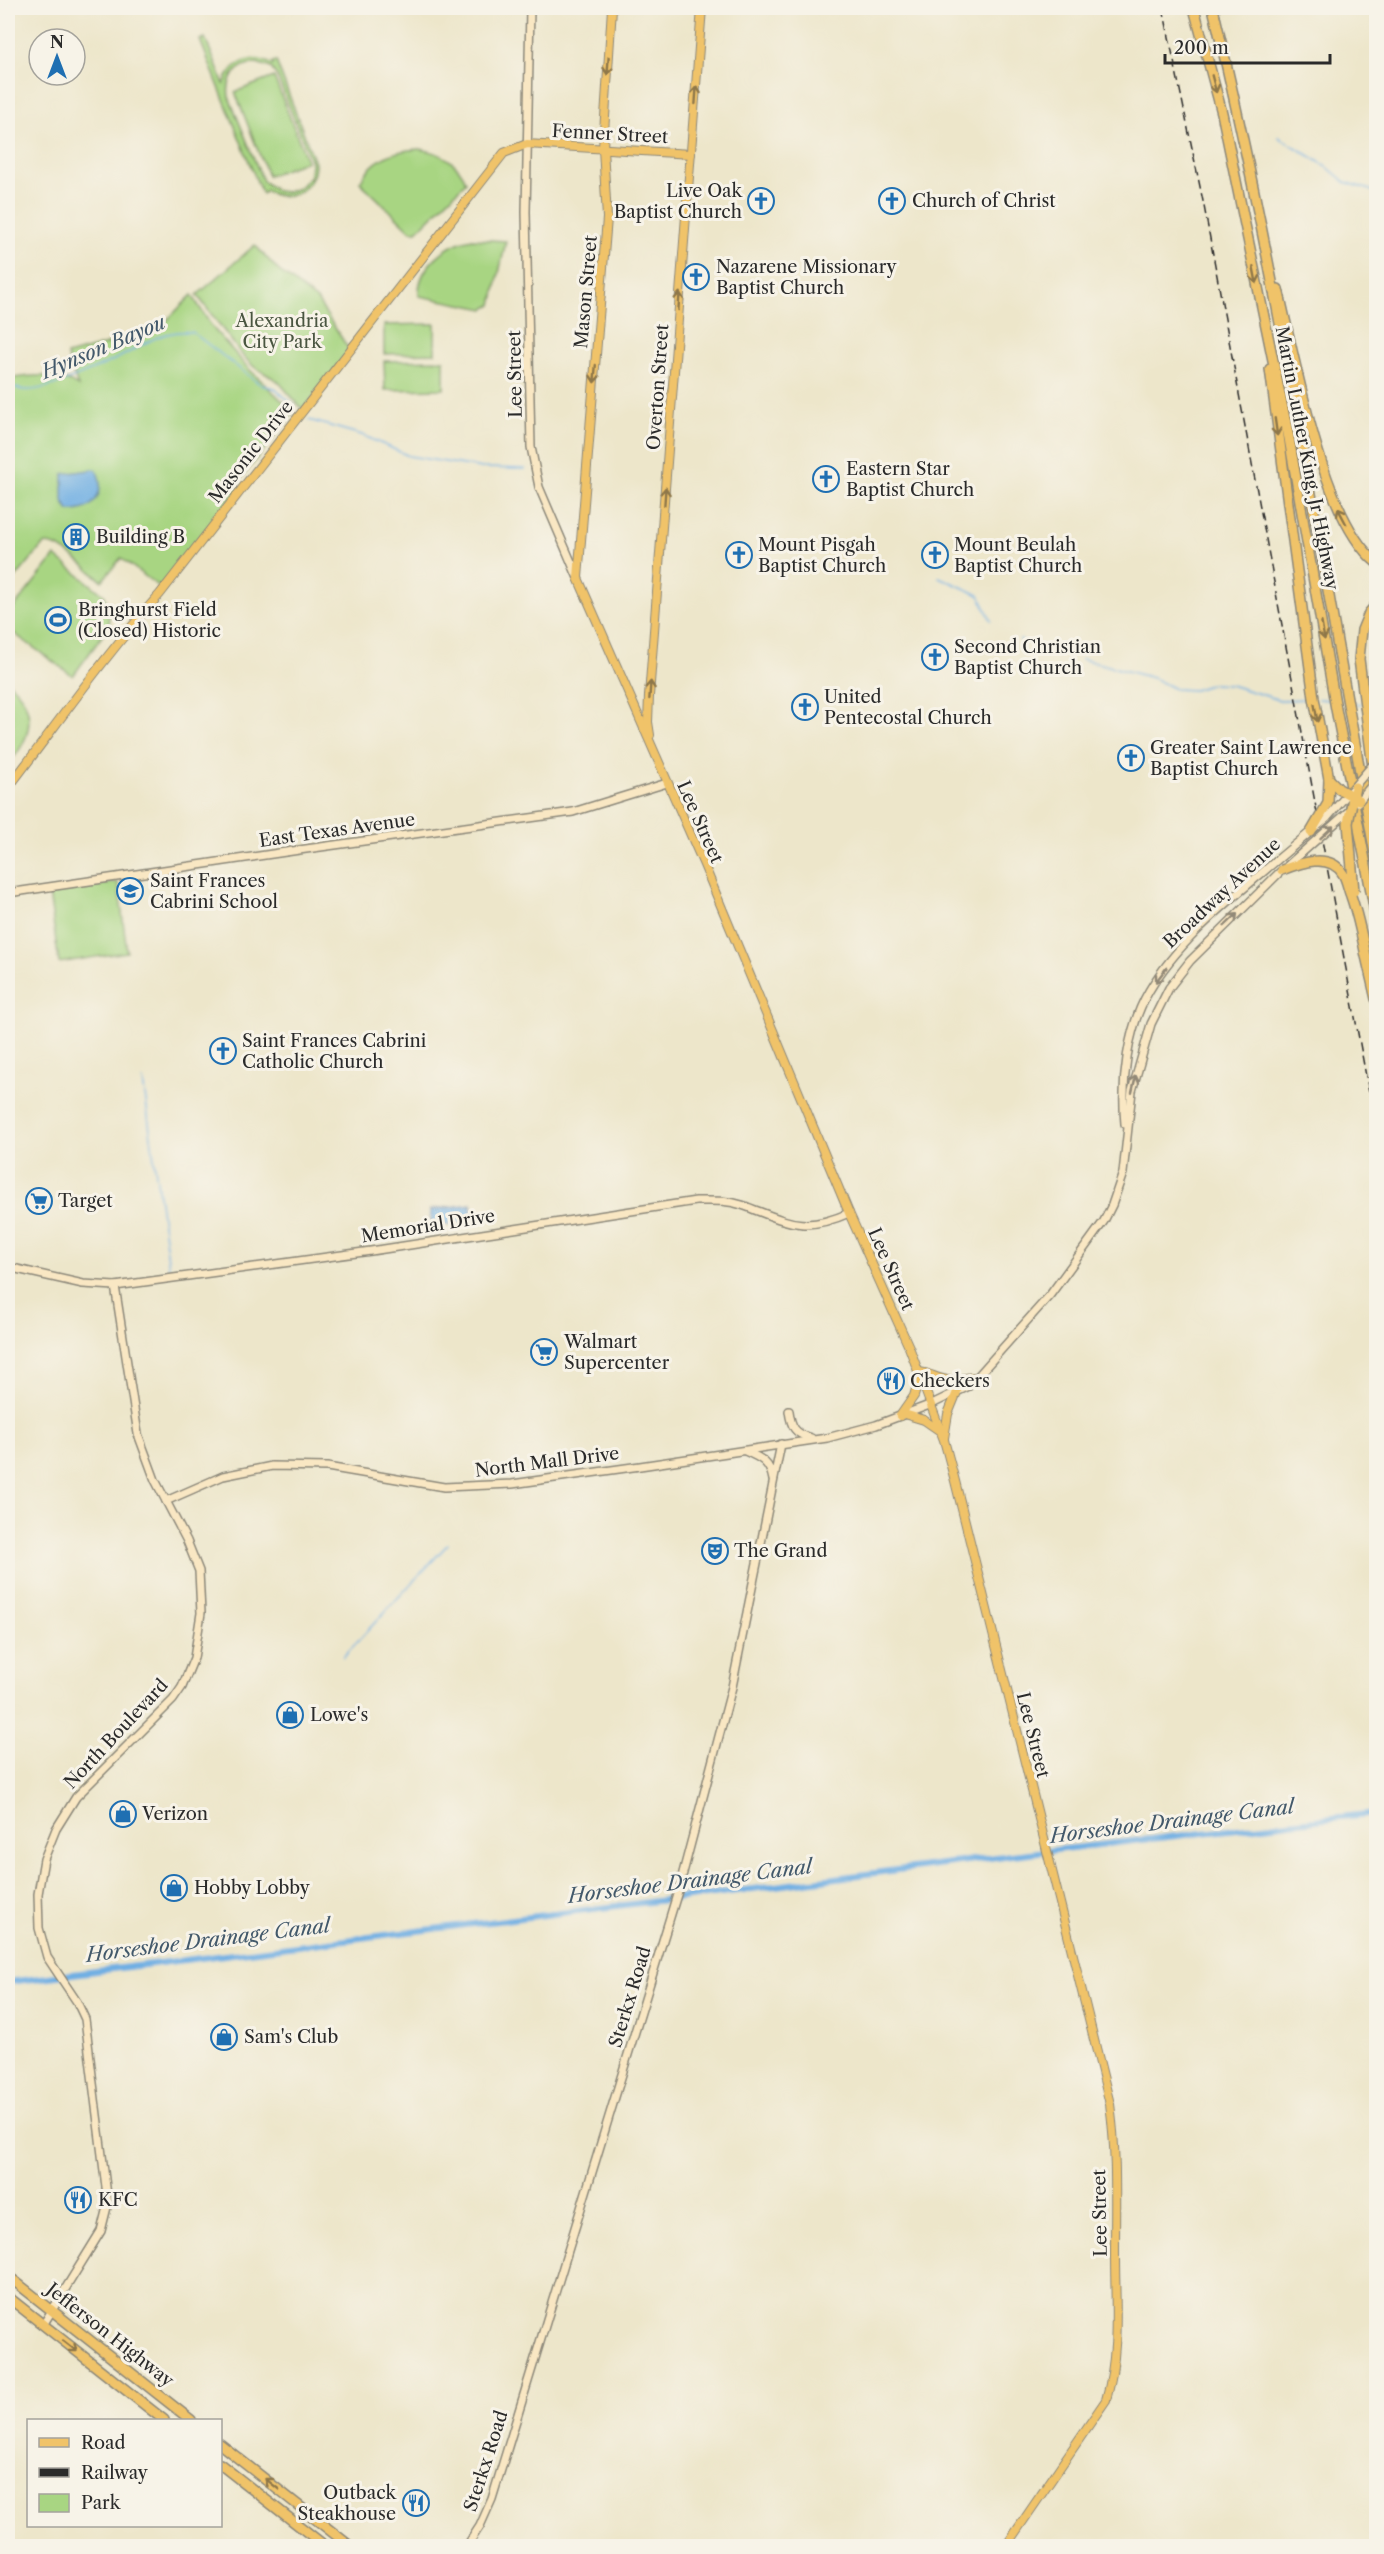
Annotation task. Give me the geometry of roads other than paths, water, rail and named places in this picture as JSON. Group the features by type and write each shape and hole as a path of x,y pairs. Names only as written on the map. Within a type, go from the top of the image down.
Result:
{"highway":[{"name":"Martin Luther King, Jr Highway","path":"1194,8 1222,113 1289,438 1336,709 1377,917"},
{"name":"Martin Luther King, Jr Highway","path":"1213,8 1246,155 1303,446 1377,859"},
{"path":"1246,155 1309,419 1334,500 1352,533 1368,555 1377,562"},
{"path":"1269,348 1270,383 1296,572 1314,698 1329,779 1328,803 1311,832"},
{"path":"1377,605 1370,613 1362,630 1359,659 1377,791"},
{"path":"1329,779 1353,797"},
{"path":"1355,787 1350,809 1349,851 1357,913 1377,999"},
{"path":"1282,870 1301,862 1317,860 1335,866 1343,873 1357,913"},
{"name":"Jefferson Highway","path":"8,2276 188,2419"},
{"name":"Jefferson Highway","path":"8,2297 162,2419"},
{"path":"222,2446 350,2547"},
{"path":"222,2466 325,2547"}],"main road":[{"name":"Mason Street","path":"578,578 607,218 603,148 612,8"},
{"name":"Overton Street","path":"660,768 648,722 702,8"},
{"name":"Fenner Street","path":"527,144 691,154"},
{"name":"Masonic Drive","path":"8,788 123,636 159,594 504,153 514,147 527,144"},
{"name":"Lee Street","path":"578,578 932,1404 942,1436 1110,2104 1113,2124 1115,2363 1106,2400 1006,2547"},
{"path":"957,1392 942,1436 924,1420 902,1415 914,1396 920,1374 928,1372 947,1380 956,1380 966,1376 978,1377"}],"street":[{"name":"Lee Street","path":"530,8 526,212 532,456 539,488 578,578"},
{"path":"1355,787 1377,761"},
{"name":"Broadway Avenue","path":"1127,1142 1122,1096 1126,1063 1136,1021 1149,991 1184,946 1277,860 1377,780"},
{"name":"East Texas Avenue","path":"8,893 573,812 667,783"},
{"name":"Broadway Avenue","path":"932,1404 971,1385 1050,1295 1104,1221 1123,1173 1132,1091 1138,1065 1151,1024 1169,988 1190,960 1282,870 1350,809"},
{"name":"Memorial Drive","path":"8,1267 83,1284 115,1286 371,1251 696,1201 732,1203 771,1218 793,1223 820,1223 849,1213"},
{"name":"North Boulevard","path":"43,2325 101,2231 108,2203 85,2019 47,1957 39,1928 38,1894 44,1859 56,1828 76,1797 173,1700 182,1687 194,1658 201,1613 199,1570 187,1541 155,1480 135,1419 115,1286"},
{"name":"North Mall Drive","path":"166,1501 223,1476 272,1466 327,1467 444,1486 512,1484 816,1439 867,1427 932,1404"},
{"path":"789,1411 790,1424 795,1431 800,1436 816,1439"},
{"name":"Sterkx Road","path":"467,2547 480,2526 492,2499 679,1888 732,1687 781,1444"},
{"path":"743,1450 765,1461 771,1469 774,1484"}],"water":[{"path":"96,469 100,486 96,499 85,508 69,511 63,502 63,474"},
{"path":"471,1204 473,1221 432,1227 430,1210"}],"waterway":[{"path":"1279,137 1326,166 1345,182 1376,192"},
{"name":"Hynson Bayou","path":"8,386 26,390 46,387 99,367 162,335 192,332 261,385 274,388 294,405"},
{"name":"Hynson Bayou","path":"309,420 362,435 409,456 482,468 525,469"},
{"name":"Hynson Bayou","path":"939,577 979,595 991,620"},
{"name":"Hynson Bayou","path":"1020,640 1067,654"},
{"name":"Hynson Bayou","path":"1082,659 1153,678 1175,689 1194,690 1213,684 1230,685 1280,700 1310,699"},
{"name":"Hynson Bayou","path":"1318,699 1331,700"},
{"name":"Hynson Bayou","path":"1351,703 1361,704"},
{"name":"Hynson Bayou","path":"1369,705 1376,705"},
{"path":"143,1080 169,1267"},
{"path":"343,1657 448,1544"},
{"name":"Horseshoe Drainage Canal","path":"8,1982 1012,1855 1376,1813"}],"railway":[{"path":"1163,8 1204,206 1376,1130"}],"place":[{"name":"Live Oak Baptist Church","path":"761,201"},
{"name":"Church of Christ","path":"892,201"},
{"name":"Nazarene Missionary Baptist Church","path":"696,277"},
{"name":"Eastern Star Baptist Church","path":"826,479"},
{"name":"Building B","path":"76,537"},
{"name":"Mount Pisgah Baptist Church","path":"739,555"},
{"name":"Mount Beulah Baptist Church","path":"935,555"},
{"name":"Bringhurst Field (Closed) Historic","path":"58,620"},
{"name":"Second Christian Baptist Church","path":"935,657"},
{"name":"United Pentecostal Church","path":"805,707"},
{"name":"Greater Saint Lawrence Baptist Church","path":"1131,758"},
{"name":"Saint Frances Cabrini School","path":"130,891"},
{"name":"Saint Frances Cabrini Catholic Church","path":"223,1051"},
{"name":"Target","path":"39,1201"},
{"name":"Walmart Supercenter","path":"544,1352"},
{"name":"Checkers","path":"891,1381"},
{"name":"The Grand","path":"715,1551"},
{"name":"Lowe's","path":"290,1715"},
{"name":"Verizon","path":"123,1814"},
{"name":"Hobby Lobby","path":"174,1888"},
{"name":"Sam's Club","path":"224,2037"},
{"name":"KFC","path":"78,2200"},
{"name":"Outback Steakhouse","path":"416,2503"}],"park label":[{"name":"Alexandria City Park","path":"282,331"}]}
